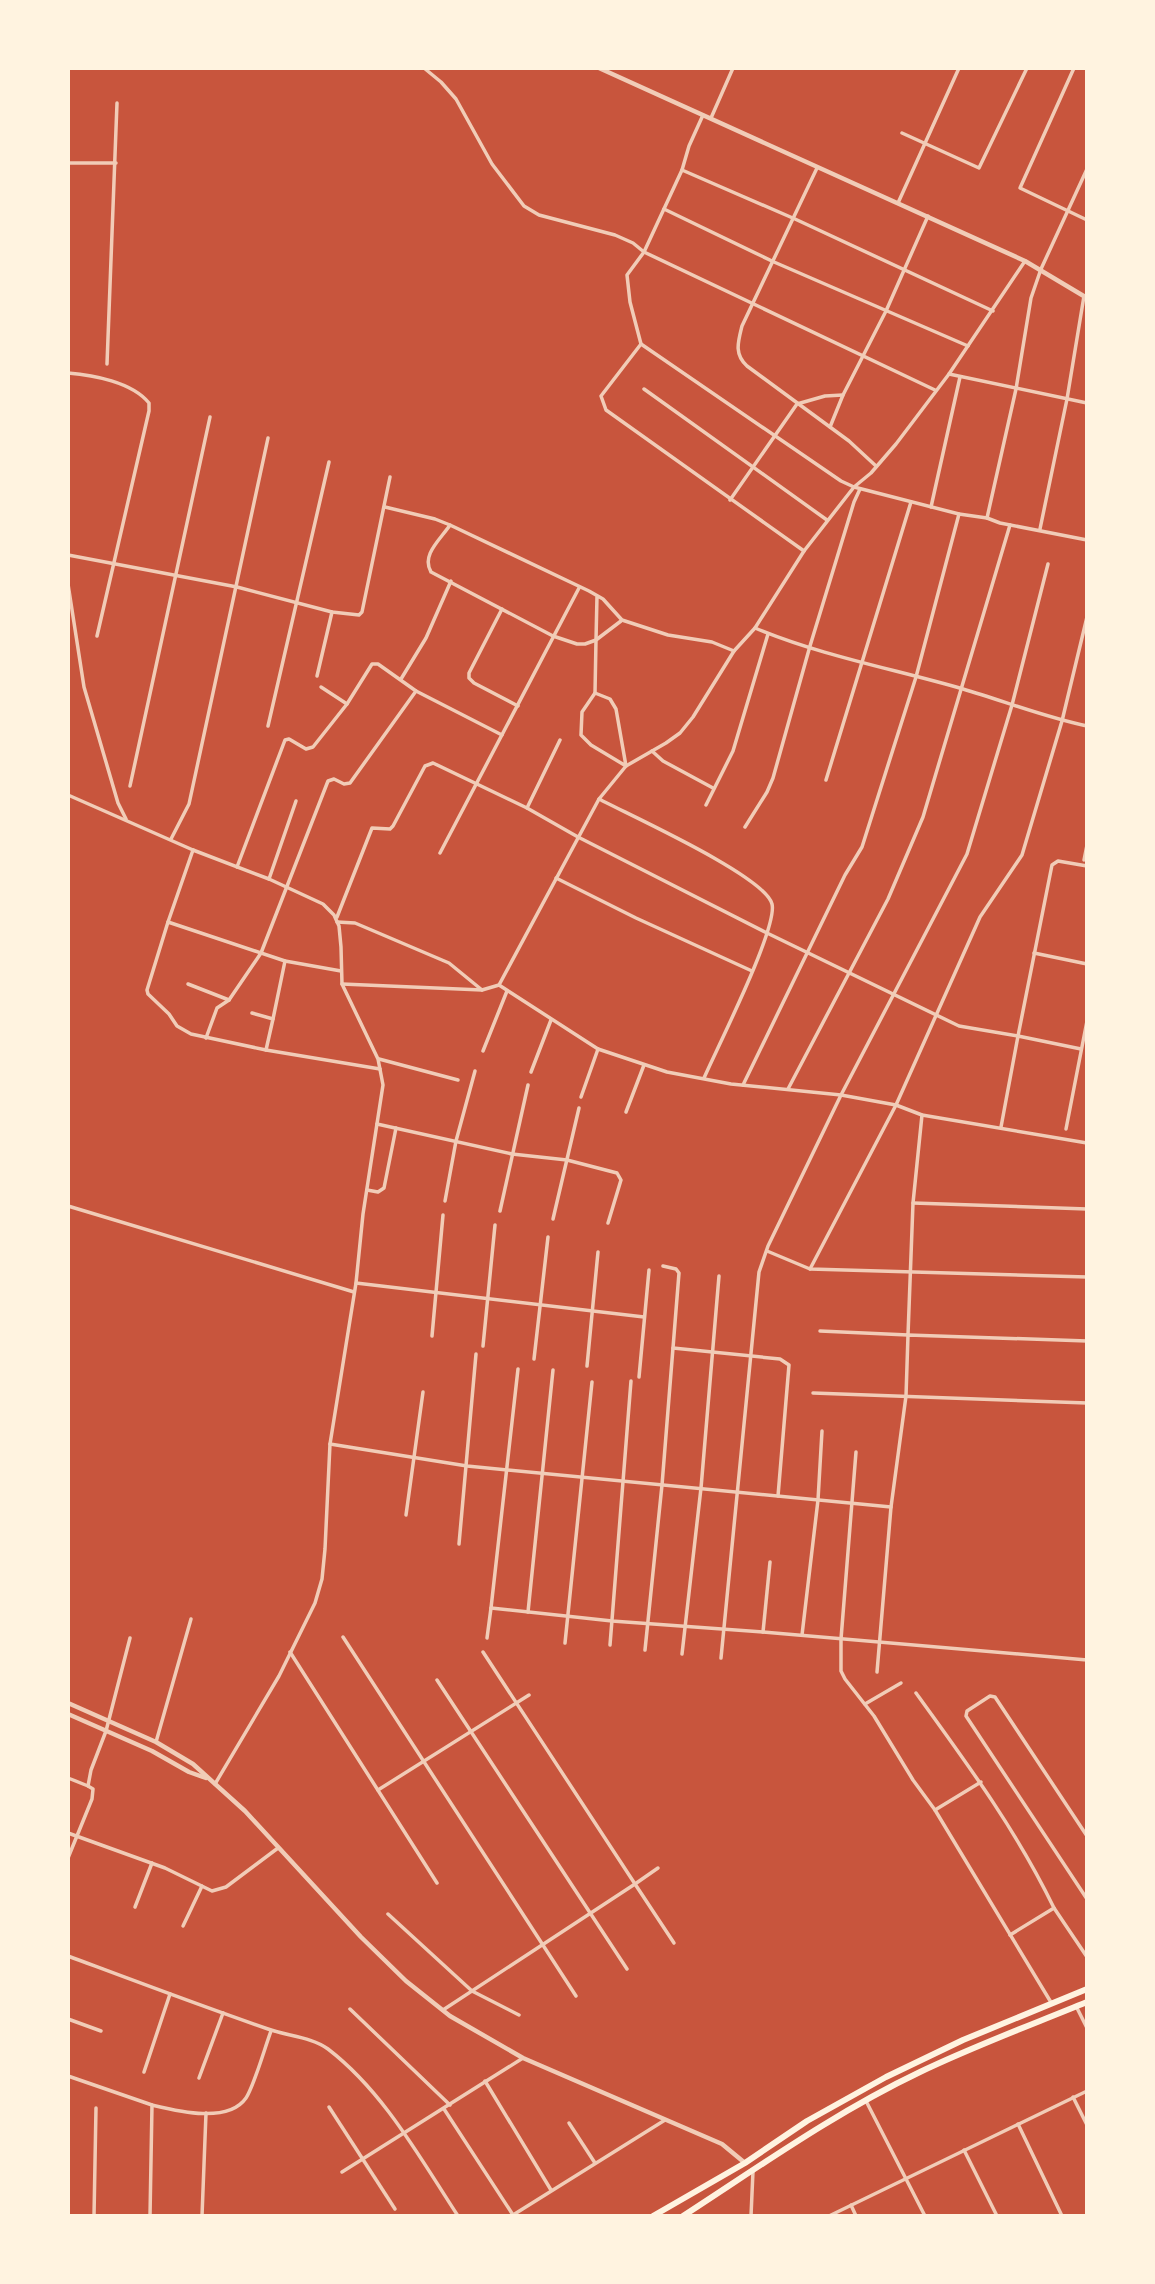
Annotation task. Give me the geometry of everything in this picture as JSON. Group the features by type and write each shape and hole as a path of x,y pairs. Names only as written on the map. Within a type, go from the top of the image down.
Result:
{"highway":[{"path":"653,2216 744,2163 807,2121 886,2077 963,2040 1087,1989"},
{"path":"683,2216 838,2116 918,2073 1005,2033 1087,2002"}],"street":[{"path":"424,68 456,99 492,164 524,206 539,215 615,235 633,243 644,252 935,390"},
{"path":"599,68 609,70 817,168 1025,261 1085,297 1040,529"},
{"path":"711,118 733,68"},
{"path":"897,204 959,68"},
{"path":"902,133 979,168 1027,68"},
{"path":"1074,68 1020,188 1087,220"},
{"path":"107,363 117,103"},
{"path":"703,115 682,170 644,252 627,275 630,302 641,344 841,481 854,487 959,514 1087,540"},
{"path":"68,163 116,163"},
{"path":"817,168 742,327 737,344 740,360 830,427 876,466"},
{"path":"987,518 1016,389 1031,298 1041,269 1087,169"},
{"path":"682,170 993,311"},
{"path":"664,209 774,262 968,346"},
{"path":"830,427 929,216"},
{"path":"342,984 482,990 499,985 599,799 625,766 680,733 693,717 734,651 755,628 804,551 854,487 871,473 949,374 1025,261"},
{"path":"641,344 601,396 606,410 804,551"},
{"path":"68,373 124,386 144,397 149,403 97,636"},
{"path":"949,374 1087,403"},
{"path":"931,507 960,377"},
{"path":"644,389 752,469 827,520"},
{"path":"730,500 797,404 825,396 843,395"},
{"path":"130,786 210,417"},
{"path":"171,839 189,804 268,438"},
{"path":"268,726 329,462"},
{"path":"68,555 237,587 354,616 362,612 390,477"},
{"path":"745,827 773,778 810,646 860,489"},
{"path":"826,780 911,502"},
{"path":"385,507 435,519 579,587 597,596 622,620 648,630 712,642 734,651"},
{"path":"743,1085 809,954 845,875 862,846 916,677 959,514"},
{"path":"788,1089 888,899 923,817 1010,525"},
{"path":"450,526 426,561 431,572 553,636 577,644 596,640 622,620"},
{"path":"721,1658 758,1275 766,1251 841,1095 967,855 1012,705 1048,564"},
{"path":"401,679 426,638 451,581"},
{"path":"68,583 70,611 85,687 118,803 127,821"},
{"path":"439,853 579,587"},
{"path":"597,596 595,693 582,712 579,731 591,745 625,766"},
{"path":"502,609 469,673 469,678 517,706"},
{"path":"317,676 332,612"},
{"path":"810,1269 896,1105 980,917 1022,855 1062,721 1087,617"},
{"path":"755,628 862,663 1087,726"},
{"path":"706,805 733,751 768,634"},
{"path":"236,867 285,740 289,739 306,749 313,747 347,704 372,664 378,664 416,691 502,735"},
{"path":"321,687 347,704"},
{"path":"206,1038 217,1008 229,1000 261,953 328,781 334,779 344,784 350,783 416,691"},
{"path":"595,693 610,699 616,709 625,766"},
{"path":"527,808 560,740"},
{"path":"652,751 663,761 714,789"},
{"path":"215,1784 279,1676 315,1603 322,1579 326,1549 330,1444 356,1283 383,1085 379,1059 342,984 337,921 372,828 390,829 393,826 426,764 433,763 475,782 809,954 959,1026 1081,1049"},
{"path":"68,795 323,904 337,921 355,923 449,963 482,990"},
{"path":"599,799 726,865 771,900 773,912 768,933 704,1078"},
{"path":"269,879 296,801"},
{"path":"1084,860 1087,845"},
{"path":"193,850 149,978 148,994 169,1014 177,1026 191,1034 380,1069"},
{"path":"1001,1127 1052,865 1058,861 1087,866"},
{"path":"556,878 752,971"},
{"path":"168,922 285,961 341,971"},
{"path":"1034,953 1087,964"},
{"path":"266,1050 285,961"},
{"path":"188,984 229,1000"},
{"path":"499,985 598,1049 644,1065 743,1085 841,1095 896,1105 922,1115 1087,1143"},
{"path":"483,1051 507,991"},
{"path":"252,1013 273,1019"},
{"path":"531,1072 551,1020"},
{"path":"1066,1129 1087,1021"},
{"path":"581,1097 598,1049"},
{"path":"379,1059 458,1080"},
{"path":"626,1112 644,1065"},
{"path":"445,1201 456,1141 475,1071"},
{"path":"500,1211 528,1085"},
{"path":"553,1219 579,1108"},
{"path":"877,1672 891,1507 905,1395 913,1203 922,1115"},
{"path":"377,1124 512,1154 566,1160 617,1173 620,1177 608,1223"},
{"path":"367,1189 379,1192 384,1188 396,1128"},
{"path":"913,1203 1087,1209"},
{"path":"68,1206 354,1292"},
{"path":"432,1336 443,1215"},
{"path":"483,1346 495,1225"},
{"path":"534,1359 548,1237"},
{"path":"766,1251 810,1269 1087,1276"},
{"path":"587,1366 598,1252"},
{"path":"645,1650 662,1485 678,1273 676,1269 663,1266"},
{"path":"639,1377 649,1270"},
{"path":"682,1654 701,1488 719,1276"},
{"path":"356,1283 644,1317"},
{"path":"820,1331 1087,1341"},
{"path":"673,1348 780,1359 789,1365 778,1496"},
{"path":"459,1544 476,1354"},
{"path":"487,1638 518,1369"},
{"path":"528,1612 553,1370"},
{"path":"610,1645 631,1381"},
{"path":"565,1643 592,1382"},
{"path":"406,1515 422,1392"},
{"path":"813,1393 1087,1403"},
{"path":"802,1635 818,1500 822,1431"},
{"path":"330,1444 467,1466 891,1507"},
{"path":"856,1452 841,1639 840,1660 845,1679 865,1704 935,1810 1052,2004"},
{"path":"763,1632 769,1562"},
{"path":"491,1608 612,1621 1087,1660"},
{"path":"156,1742 191,1619"},
{"path":"343,1637 576,1996"},
{"path":"88,1786 91,1770 106,1731 130,1638"},
{"path":"290,1652 437,1883"},
{"path":"483,1652 674,1943"},
{"path":"437,1680 627,1969"},
{"path":"865,1704 901,1683"},
{"path":"916,1693 981,1782 1034,1866 1054,1908 1087,1957"},
{"path":"379,1790 529,1695"},
{"path":"1087,1836 995,1697 990,1696 967,1711 966,1716 1087,1899"},
{"path":"68,1703 156,1742 193,1764 245,1811 361,1937 406,1981 443,2010 523,2058 722,2144 744,2163"},
{"path":"68,1714 206,1778"},
{"path":"68,1778 93,1790 93,1799 68,1858"},
{"path":"935,1810 981,1782"},
{"path":"68,1833 152,1863 212,1891 226,1887 278,1848"},
{"path":"135,1907 152,1863"},
{"path":"443,2010 658,1868"},
{"path":"183,1926 202,1886"},
{"path":"1010,1935 1054,1908"},
{"path":"388,1914 472,1991 519,2015"},
{"path":"68,1956 271,2031 318,2043 367,2086 403,2132 458,2216"},
{"path":"144,2071 170,1994"},
{"path":"1076,2006 1087,2028"},
{"path":"350,2010 450,2105"},
{"path":"199,2078 223,2013"},
{"path":"68,2019 101,2031"},
{"path":"68,2076 152,2105 188,2113 229,2110 246,2099 271,2031"},
{"path":"342,2172 523,2058"},
{"path":"485,2080 551,2190"},
{"path":"830,2216 1087,2091"},
{"path":"1073,2097 1087,2125"},
{"path":"866,2101 925,2216"},
{"path":"150,2216 152,2105"},
{"path":"329,2107 395,2209"},
{"path":"94,2216 96,2108"},
{"path":"444,2109 513,2215 666,2119"},
{"path":"202,2216 206,2113"},
{"path":"569,2123 595,2163"},
{"path":"1018,2124 1062,2216"},
{"path":"964,2151 997,2216"},
{"path":"751,2216 752,2171"},
{"path":"851,2205 856,2216"}]}
